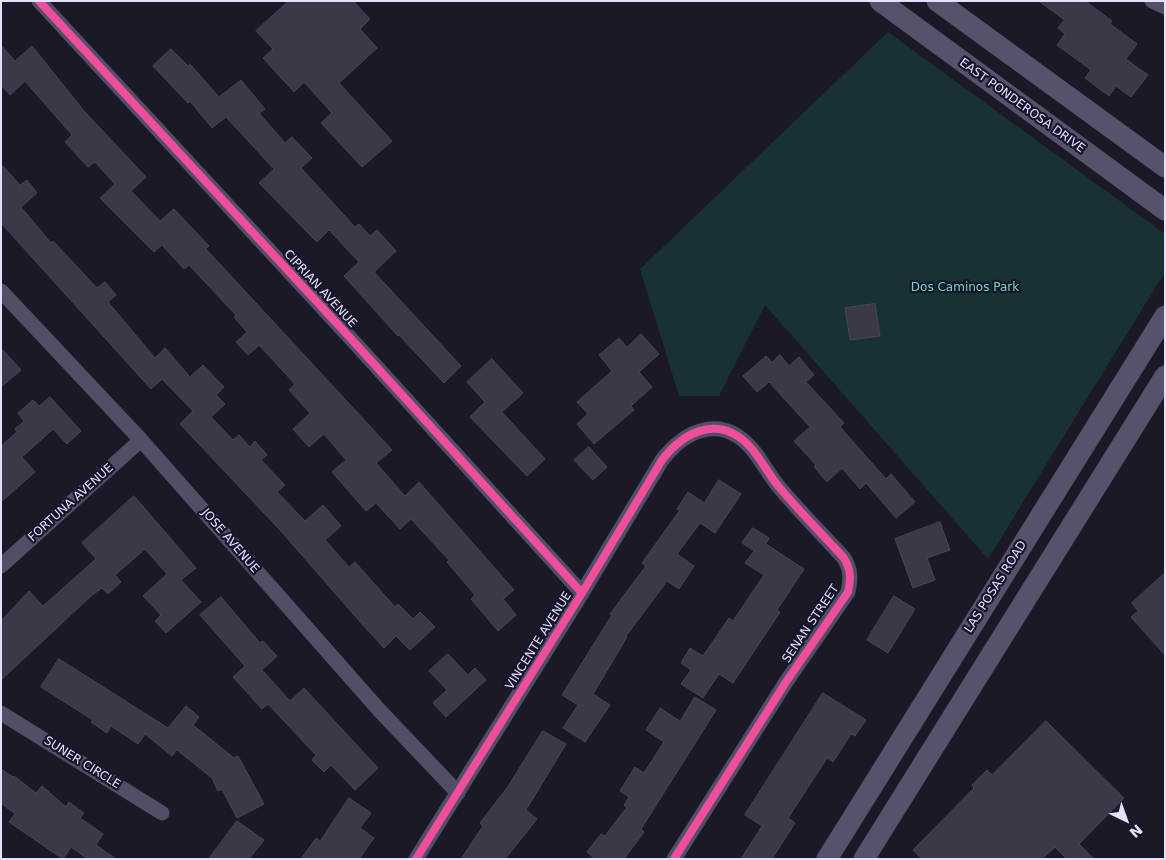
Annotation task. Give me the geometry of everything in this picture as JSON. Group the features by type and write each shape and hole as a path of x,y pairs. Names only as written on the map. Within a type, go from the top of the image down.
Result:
{"main road":[{"name":"EAST PONDEROSA DRIVE","path":"880,1 1165,210"},
{"path":"937,1 1165,167"},
{"name":"LAS POSAS ROAD","path":"827,859 1165,316"},
{"path":"864,859 1165,376"},
{"path":"998,643 989,636 986,628 1066,499 1071,466"}],"street":[{"name":"CIPRIAN AVENUE","path":"39,1 354,342 582,593"},
{"path":"1152,1 1165,7"},
{"name":"JOSE AVENUE","path":"1,291 141,440 380,711 458,793"},
{"name":"VINCENTE AVENUE","path":"416,859 671,448 686,435 712,429"},
{"name":"SENAN STREET","path":"674,859 790,675 848,592 851,581 849,567 844,558 778,486 752,449 741,438 727,431 712,429"},
{"name":"FORTUNA AVENUE","path":"1,566 141,440"},
{"name":"SUNER CIRCLE","path":"1,713 162,814"}],"green space":[{"name":"Dos Caminos Park","path":"888,32 1165,234 1165,272 988,559 765,305 719,396 679,396 640,269"}],"building":[{"path":"289,1 353,1 370,19 360,29 377,48 339,83 392,141 362,167 321,123 332,113 304,82 294,92 263,58 273,49 256,31"},
{"path":"1039,1 1085,1 1112,21 1110,24 1137,44 1126,59 1148,75 1131,97 1116,86 1109,96 1085,78 1091,70 1057,45 1065,34 1058,28 1064,20"},
{"path":"1,45 15,61 32,46 84,111 146,177 131,191 160,221 174,209 209,246 206,249 392,450 376,463 405,496 419,482 514,590 503,599 516,615 498,631 471,599 475,595 447,562 449,560 411,519 400,529 376,503 366,511 332,472 346,460 324,434 309,447 293,429 310,413 289,390 295,384 259,345 248,355 236,342 247,332 234,317 236,315 189,265 184,269 162,245 154,252 100,198 115,184 95,162 88,167 65,142 72,135 25,81 10,95 1,85"},
{"path":"171,49 188,66 190,64 219,97 241,80 265,109 259,113 285,143 292,137 312,158 301,168 355,227 359,224 370,236 377,230 396,251 374,272 461,366 444,383 398,336 344,276 359,262 329,230 317,242 259,183 274,169 226,117 212,128 190,101 188,103 153,66"},
{"path":"1,164 20,185 27,180 37,193 21,207 51,243 53,241 97,288 105,282 116,295 108,302 155,358 165,348 190,377 203,365 224,387 216,395 225,404 211,417 233,440 239,435 250,447 255,441 267,455 261,460 285,485 277,492 305,521 323,505 341,526 325,540 349,567 355,562 395,607 398,604 413,619 420,612 435,627 410,650 396,636 384,648 280,530 180,424 193,411 162,379 151,389 1,223"},
{"path":"875,304 880,336 850,340 845,308"},
{"path":"641,334 659,354 639,372 652,387 631,406 634,410 594,444 577,424 588,414 577,402 612,371 599,355 619,338 627,347"},
{"path":"1,348 21,370 1,387"},
{"path":"780,355 789,366 799,357 814,375 806,382 844,423 840,427 886,479 891,474 915,502 896,518 866,483 860,489 842,468 827,482 814,467 816,465 794,441 810,427 769,382 757,392 743,376 766,356 772,362"},
{"path":"492,359 523,393 502,412 545,459 527,476 470,417 485,402 467,382"},
{"path":"50,397 81,431 67,444 53,429 22,457 35,472 1,502 1,446 17,432 15,429 24,421 18,413 33,400 39,406"},
{"path":"589,447 607,467 593,480 574,460"},
{"path":"719,480 741,494 715,533 700,523 677,554 694,566 679,589 667,581 626,636 593,694 610,705 585,742 563,728 578,705 562,695 612,615 610,614 646,566 642,563 680,510 677,509 688,492 704,503"},
{"path":"134,496 196,568 181,580 201,602 166,633 155,621 161,615 143,596 167,574 145,549 115,575 121,582 108,594 102,588 91,596 1,680 1,621 29,591 43,606 96,559 82,543"},
{"path":"940,522 950,550 927,558 935,580 913,588 895,539"},
{"path":"753,528 769,538 766,544 804,569 777,610 780,612 733,683 719,674 703,698 681,684 691,670 681,663 690,648 703,656 729,618 733,621 764,575 745,563 754,551 742,543"},
{"path":"1165,573 1165,655 1131,617 1138,611 1132,603"},
{"path":"894,596 915,609 888,653 867,640"},
{"path":"221,597 260,643 263,641 277,656 262,670 290,701 304,688 378,768 355,790 331,765 324,772 312,760 316,755 268,704 262,709 233,677 245,666 200,615"},
{"path":"448,654 468,675 475,668 486,680 446,717 433,703 447,690 429,671"},
{"path":"59,659 168,728 186,706 199,717 193,725 234,758 238,756 264,804 237,818 222,789 218,791 212,778 177,750 172,756 145,734 138,744 111,726 107,733 91,722 93,720 41,687"},
{"path":"823,693 866,720 855,736 851,734 833,762 827,758 788,818 795,823 772,859 741,859 762,826 745,815"},
{"path":"695,697 716,710 641,829 644,832 624,859 595,859 587,852 601,834 605,836 627,807 624,805 629,797 620,791 635,767 644,773 664,742 646,730 660,708 680,721"},
{"path":"1046,721 1124,798 1079,844 1094,859 1067,859 1055,847 1042,859 922,859 913,850 974,788 972,785 987,770 992,775"},
{"path":"543,731 566,744 526,810 537,819 505,859 461,859 483,826 480,823 507,788"},
{"path":"1,769 14,776 36,793 42,786 66,807 69,802 84,813 80,818 103,834 96,845 116,859 88,859 71,847 63,859 9,822 15,814 1,803"},
{"path":"349,798 371,813 360,828 374,838 359,859 301,859 316,838 320,841"},
{"path":"237,821 264,840 249,859 209,859"}],"cycle path":[{"path":"39,1 354,342 582,593"},
{"path":"416,859 582,593 662,460 682,440 705,430 717,429 741,438 752,449 779,487 844,558 850,575 850,583 848,592 786,682 674,859"}]}
